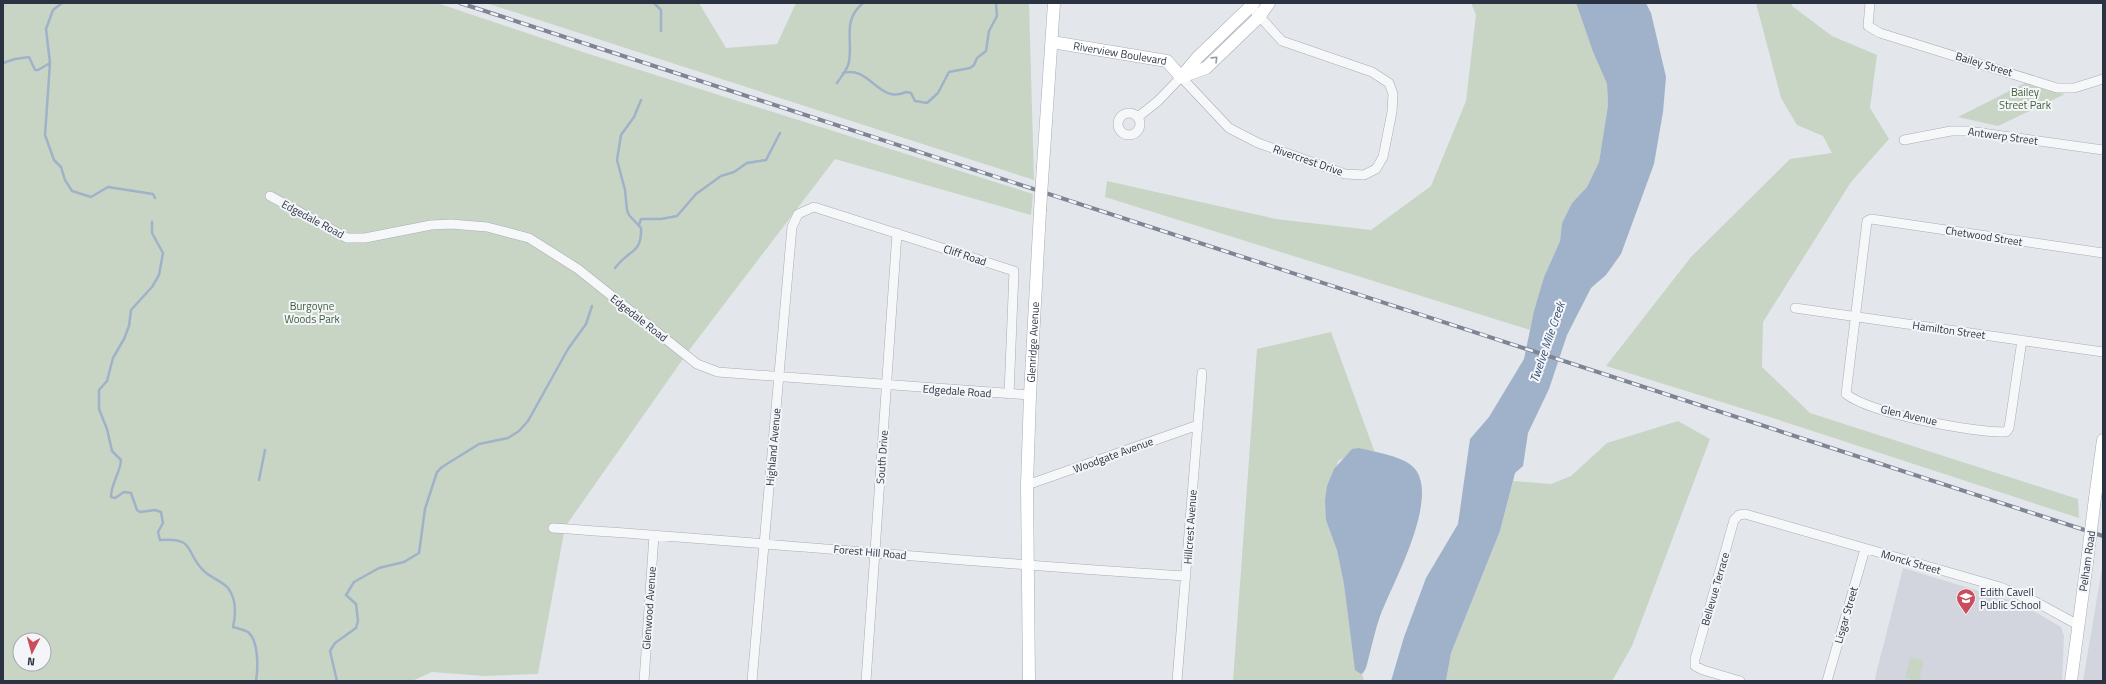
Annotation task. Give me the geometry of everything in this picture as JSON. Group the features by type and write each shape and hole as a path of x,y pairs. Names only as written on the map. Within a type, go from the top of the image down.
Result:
{"main road":[{"name":"Glenridge Avenue","path":"1029,681 1027,485 1030,395 1040,211 1054,3"},
{"path":"1181,77 1206,68 1259,17 1269,3"},
{"path":"1181,77 1197,58 1252,5"},
{"name":"Riverview Boulevard","path":"1052,42 1167,61 1181,77"},
{"name":"Pelham Road","path":"2071,681 2103,440"}],"street":[{"name":"Bailey Street","path":"1870,3 1868,24 1880,34 2057,88 2074,88 2103,79"},
{"name":"Rivercrest Drive","path":"1181,77 1230,128 1258,143 1345,174 1364,175 1376,169 1383,157 1392,112 1393,94 1389,83 1372,72 1282,41 1259,17 1252,5"},
{"path":"1138,117 1158,101 1181,77"},
{"name":"Antwerp Street","path":"1904,140 1951,132 1968,131 2103,150"},
{"name":"Edgedale Road","path":"270,196 347,238 365,238 431,225 452,224 487,227 529,238 578,269 697,364 718,372 1030,395"},
{"name":"Cliff Road","path":"798,214 814,207 1014,271 1008,394"},
{"name":"Highland Avenue","path":"752,681 792,227 798,214"},
{"name":"Chetwood Street","path":"1867,221 1871,218 2103,253"},
{"name":"Glen Avenue","path":"1867,221 1854,316 1846,394 1854,400 1891,413 1975,429 2006,432 2010,428 2022,340"},
{"name":"South Drive","path":"866,681 897,233"},
{"name":"Hamilton Street","path":"1795,308 2103,352"},
{"name":"Hillcrest Avenue","path":"1177,681 1202,373"},
{"name":"Woodgate Avenue","path":"1027,485 1198,424"},
{"name":"Monck Street","path":"1739,515 1745,514 2000,587 2034,601 2078,625"},
{"name":"Bellevue Terrace","path":"1739,515 1734,520 1695,659 1695,666 1703,670 1740,681"},
{"name":"Forest Hill Road","path":"553,528 654,534 1027,566 1186,576"},
{"name":"Glenwood Avenue","path":"644,681 654,534"},
{"name":"Lisgar Street","path":"1827,681 1865,549"}],"shaded area":[{"path":"2103,562 2103,681 2083,681"},
{"name":"Edith Cavell Public School","path":"1903,568 2022,604 2061,627 2064,636 2062,681 1876,681 1875,678"}],"green space":[{"name":"Burgoyne Woods Park","path":"3,3 437,3 589,54 1033,194 1031,215 835,159 690,349 565,527 538,674 484,676 432,672 412,681 3,681"},
{"path":"486,3 699,3 726,48 777,44 796,3 1029,3 1034,180"},
{"path":"1471,3 1576,3 1593,52 1607,84 1608,105 1599,162 1587,187 1572,203 1562,223 1560,241 1544,277 1530,330 1105,197 1107,181 1276,219 1371,230 1431,186 1466,101 1476,15"},
{"path":"1756,3 1792,3 1792,6 1832,36 1877,55 1870,108 1889,139 1851,182 1763,322 1762,367 1810,413 2078,499 2079,518 1776,419 1606,366 1691,257 1790,159 1832,153 1823,136 1797,125 1781,98"},
{"name":"Bailey Street Park","path":"2027,82 2046,90 2065,94 1998,126 1958,117"},
{"path":"1331,332 1375,453 1356,452 1338,461 1336,471 1353,638 1364,681 1233,681 1257,349"},
{"path":"1678,421 1710,439 1632,646 1612,681 1446,681 1451,653 1500,531 1513,481 1551,484 1571,476 1607,443"},
{"path":"1910,657 1924,660 1919,681 1905,678"}],"water":[{"name":"Twelve Mile Creek","path":"1576,3 1646,3 1651,13 1666,77 1663,112 1654,164 1621,254 1606,275 1591,288 1567,335 1549,389 1528,433 1523,466 1515,473 1500,531 1451,653 1446,681 1391,681 1404,637 1426,578 1458,524 1470,439 1489,417 1524,359 1534,311 1544,277 1560,241 1562,223 1572,203 1587,187 1599,162 1608,105 1607,84 1593,52"},
{"path":"1359,448 1389,455 1410,465 1415,469 1421,482 1422,498 1414,536 1382,611 1366,668 1361,674 1355,670 1344,584 1337,550 1326,520 1325,500 1327,486 1334,469 1352,449"}],"waterway":[{"path":"62,3 53,10 46,29 50,63 45,135 54,160 61,167 65,180 72,191 91,197 108,187 153,194 155,198"},
{"path":"654,3 661,10 661,31"},
{"path":"837,83 846,70 849,62 850,23 853,16 863,3"},
{"path":"843,73 852,72 860,74 881,90 897,95 906,92 911,93 915,101 927,103 938,93 949,72 970,68 974,65 977,58 986,51 989,31 997,16 996,3"},
{"path":"3,63 29,57 35,70 38,70 50,63"},
{"path":"615,268 634,251 641,236 641,228 629,215 627,210 625,190 617,160 621,135 634,117 641,100"},
{"path":"639,225 641,219 661,219 677,216 696,194 721,176 734,172 747,163 766,160 780,133"},
{"path":"152,222 152,233 163,253 159,275 152,287 131,310 129,326 124,339 113,358 107,381 99,390 99,409 107,429 112,451 121,460 119,470 112,487 111,497 115,498 124,492 131,493 137,510 140,512 155,510 161,512 163,523 158,532 160,540 180,541 185,544 194,559 205,572 228,588 233,597 235,607 233,627 248,632 252,636 256,648 256,681"},
{"path":"337,681 330,651 335,643 356,628 358,621 356,604 346,595 354,582 379,568 404,562 419,553 425,509 437,472 442,467 479,444 508,438 519,431 528,421 568,349 586,324 592,306"},
{"path":"259,480 265,450"}],"railway":[{"path":"460,3 2103,536"}],"place":[{"name":"Edith Cavell Public School","path":"1966,615"}]}
